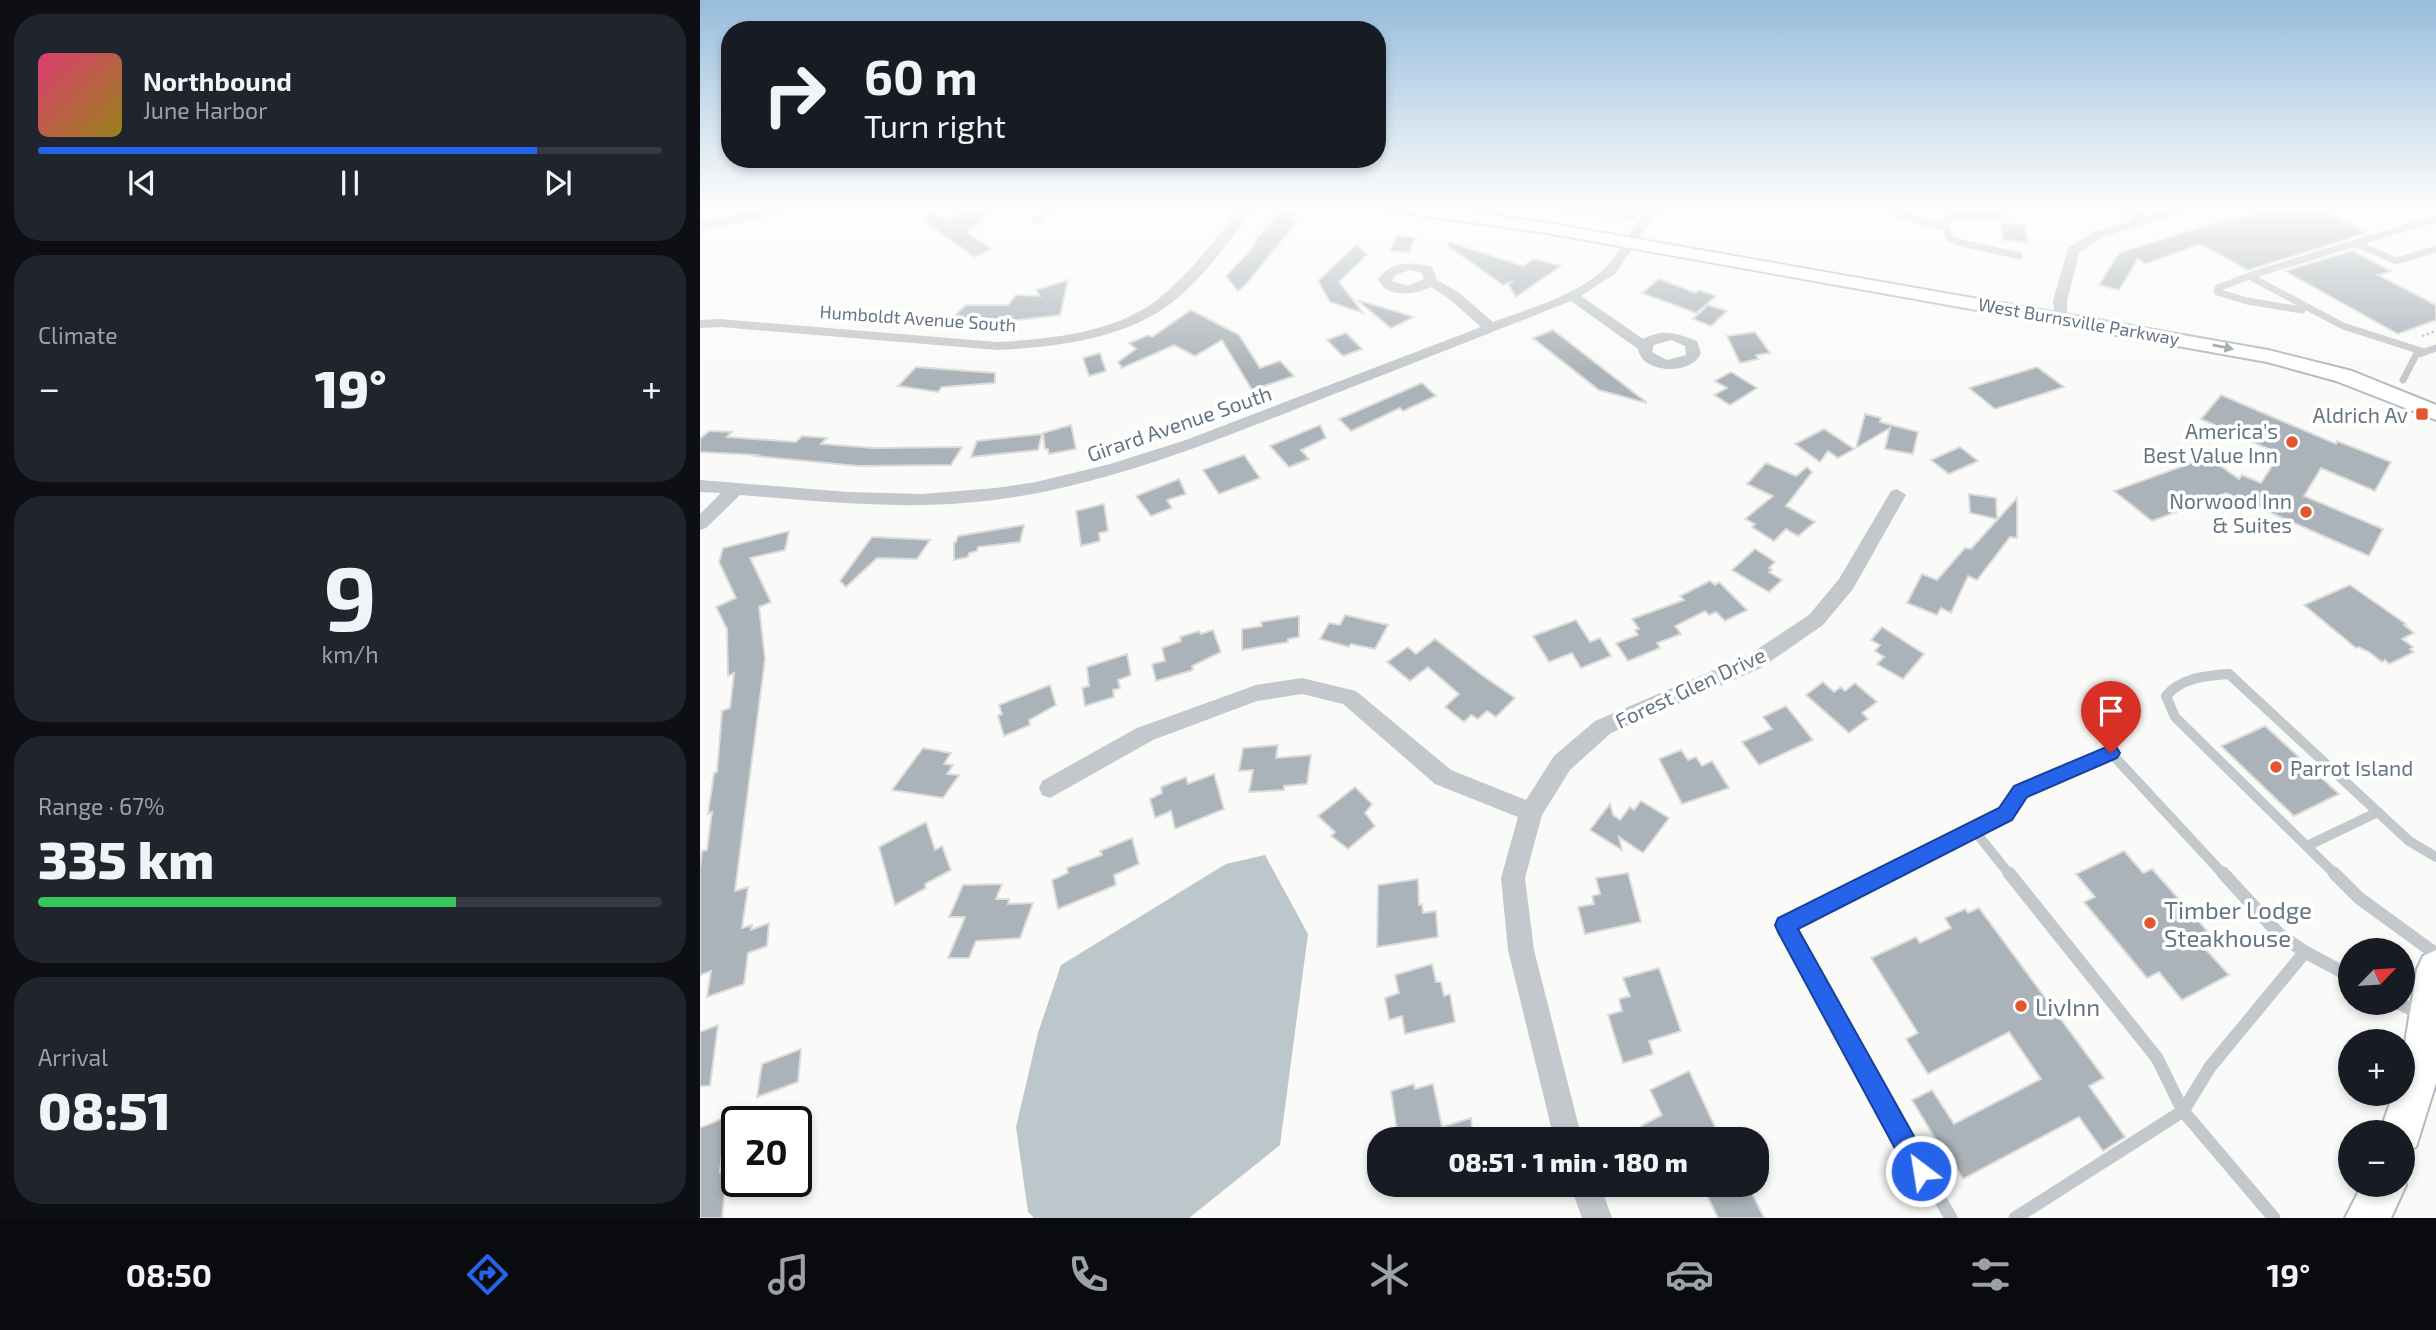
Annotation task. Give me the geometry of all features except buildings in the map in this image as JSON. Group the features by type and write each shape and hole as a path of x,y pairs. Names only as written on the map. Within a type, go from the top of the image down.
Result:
{"street":[{"name":"Humboldt Avenue South","path":"700,324 720,323 998,346 1041,344 1086,336 1136,318 1174,294 1202,262"},
{"name":"Girard Avenue South","path":"700,486 859,499 920,501 995,495 1079,480 1181,449 1572,296 1611,270 1616,262"},
{"name":"West Burnsville Parkway","path":"1806,262 2060,309 2276,341 2352,362 2436,393"},
{"path":"2060,309 2071,262"},
{"path":"1430,281 1452,295 1491,328"},
{"path":"1572,296 1645,347"},
{"name":"West Burnsville Parkway","path":"2060,309 2309,366 2392,393 2436,413"},
{"path":"700,524 737,488"},
{"name":"Forest Glen Drive","path":"1564,1127 1521,950 1513,877 1531,812 1562,763 1603,727 1754,663 1816,620 1846,584 1897,495"},
{"path":"1050,788 1145,734 1255,694 1302,686 1349,697 1443,777 1531,812"},
{"path":"2415,1009 2436,969"},
{"path":"2405,1120 2420,1069 2414,1015"},
{"path":"1589,1197 1597,1218"},
{"path":"2367,1218 2378,1197"}],"lane":[{"path":"2295,262 2227,284 2218,288 2217,292 2247,301 2311,311"},
{"path":"2249,276 2343,326 2424,352"},
{"path":"2403,380 2416,355 2436,348"},
{"path":"2436,857 2409,841 2229,674 2199,677 2171,688 2166,696 2175,717 2358,898 2436,954"},
{"path":"1951,1218 1906,1147 1853,1045 1785,925 2005,814 2021,791 2111,753 2280,934 2305,952 2338,970"},
{"path":"2306,846 2378,812"},
{"path":"1974,830 2157,1058 2183,1111 2274,1218"},
{"path":"2015,1218 2183,1111 2210,1067 2305,952"}],"path":[{"path":"2420,337 2436,331"}],"shaded area":[{"path":"1265,855 1308,934 1280,1145 1189,1218 1034,1218 1028,1212 1016,1127 1038,1033 1061,965 1226,864"}],"place":[{"name":"Aldrich Av","path":"2422,414"},
{"name":"America's Best Value Inn","path":"2292,442"},
{"name":"Norwood Inn & Suites","path":"2306,512"},
{"name":"Parrot Island","path":"2276,767"},
{"name":"Timber Lodge Steakhouse","path":"2150,923"},
{"name":"LivInn","path":"2021,1006"}],"route":[{"path":"1921,1171 1785,925 2005,814 2021,791 2111,753"}]}
